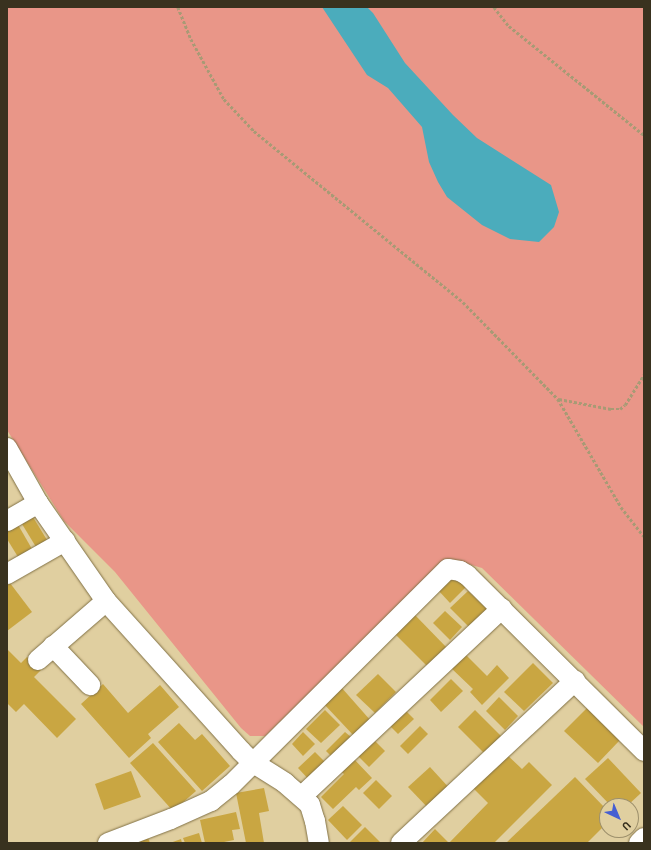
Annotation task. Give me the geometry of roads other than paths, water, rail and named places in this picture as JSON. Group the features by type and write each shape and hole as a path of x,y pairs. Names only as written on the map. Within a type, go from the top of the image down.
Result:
{"street":[{"path":"7,448 38,503 106,601 232,742 252,762 302,796 310,805 319,843"},
{"path":"7,520 38,503"},
{"path":"7,574 65,541"},
{"path":"108,843 171,819 211,801 231,784 444,571 454,569 467,575 502,608 644,751"},
{"path":"38,660 106,601"},
{"path":"302,796 502,608"},
{"path":"53,646 90,685"},
{"path":"401,843 575,682"},
{"path":"639,843 644,838"}],"water":[{"path":"322,7 367,7 373,13 405,63 453,115 477,138 551,185 559,212 554,227 539,242 510,239 482,225 447,197 429,162 422,127 388,88 367,75"}]}
